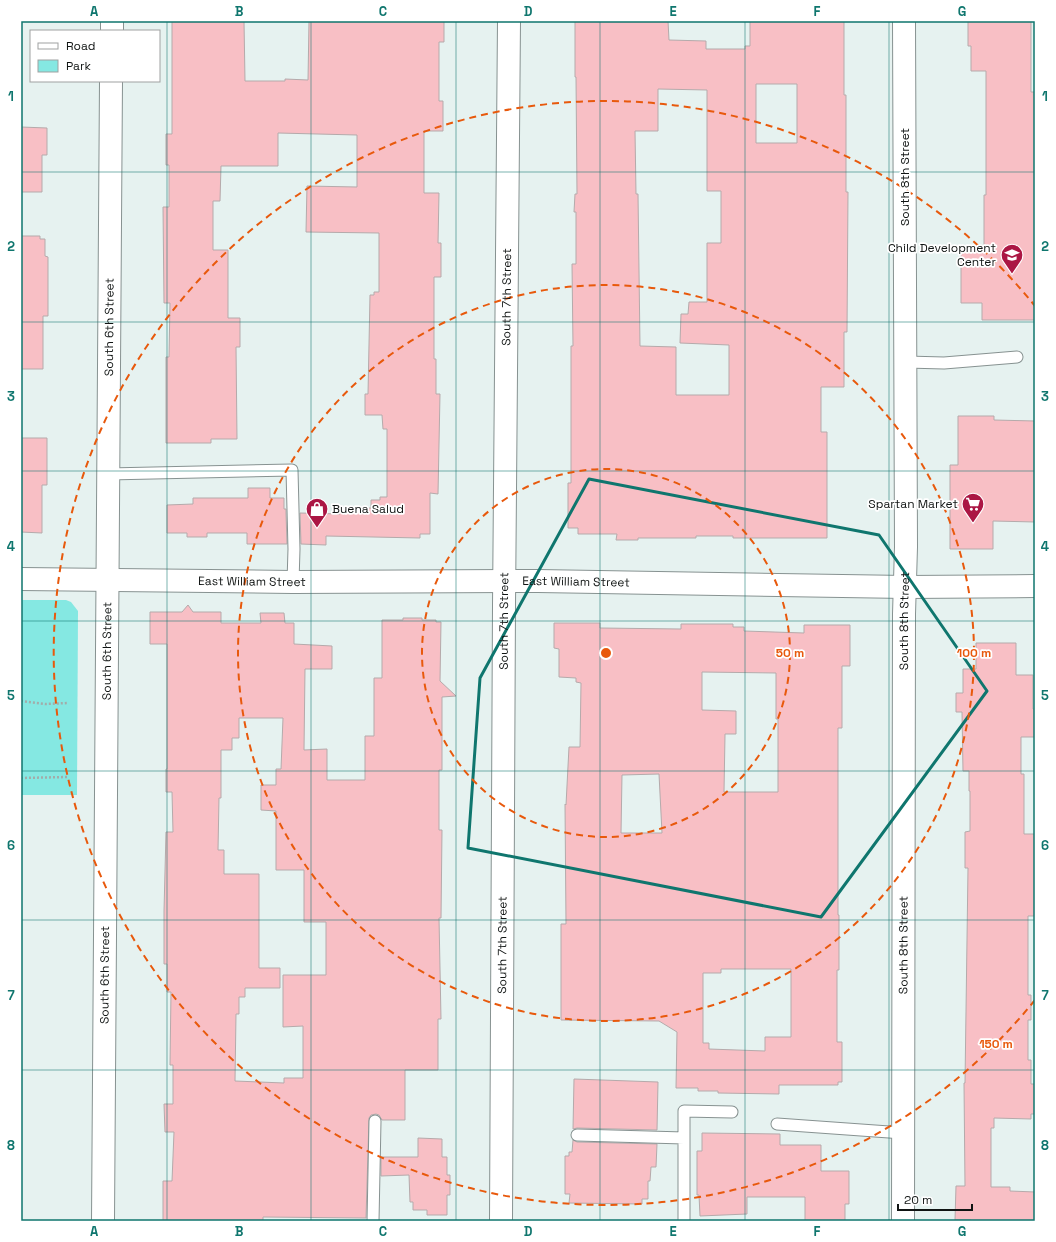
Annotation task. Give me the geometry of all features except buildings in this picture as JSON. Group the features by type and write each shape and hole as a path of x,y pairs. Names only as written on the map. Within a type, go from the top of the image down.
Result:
{"street":[{"name":"South 7th Street","path":"501,1221 504,581 509,21"},
{"name":"South 8th Street","path":"903,1221 904,614 906,587 904,21"},
{"name":"South 6th Street","path":"103,1221 111,82"},
{"name":"East William Street","path":"21,579 293,582 504,581 867,585 906,587 1035,586"}],"lane":[{"path":"906,362 944,362 1017,357"},
{"path":"108,474 292,470 294,549 293,582"},
{"path":"684,1221 684,1111 732,1112"},
{"path":"373,1221 376,1121"},
{"path":"777,1124 903,1133"},
{"path":"577,1135 684,1138"}],"path":[{"path":"21,701 45,704 68,703"},
{"path":"21,778 67,777"}],"highlighted area":[{"path":"589,479 879,535 987,691 821,917 468,848 480,678"}],"green space":[{"path":"21,600 66,600 71,602 78,611 77,795 21,795"}],"place":[{"name":"Child Development Center","path":"1012,274"},
{"name":"Spartan Market","path":"973,524"},
{"name":"Buena Salud","path":"317,528"}]}
